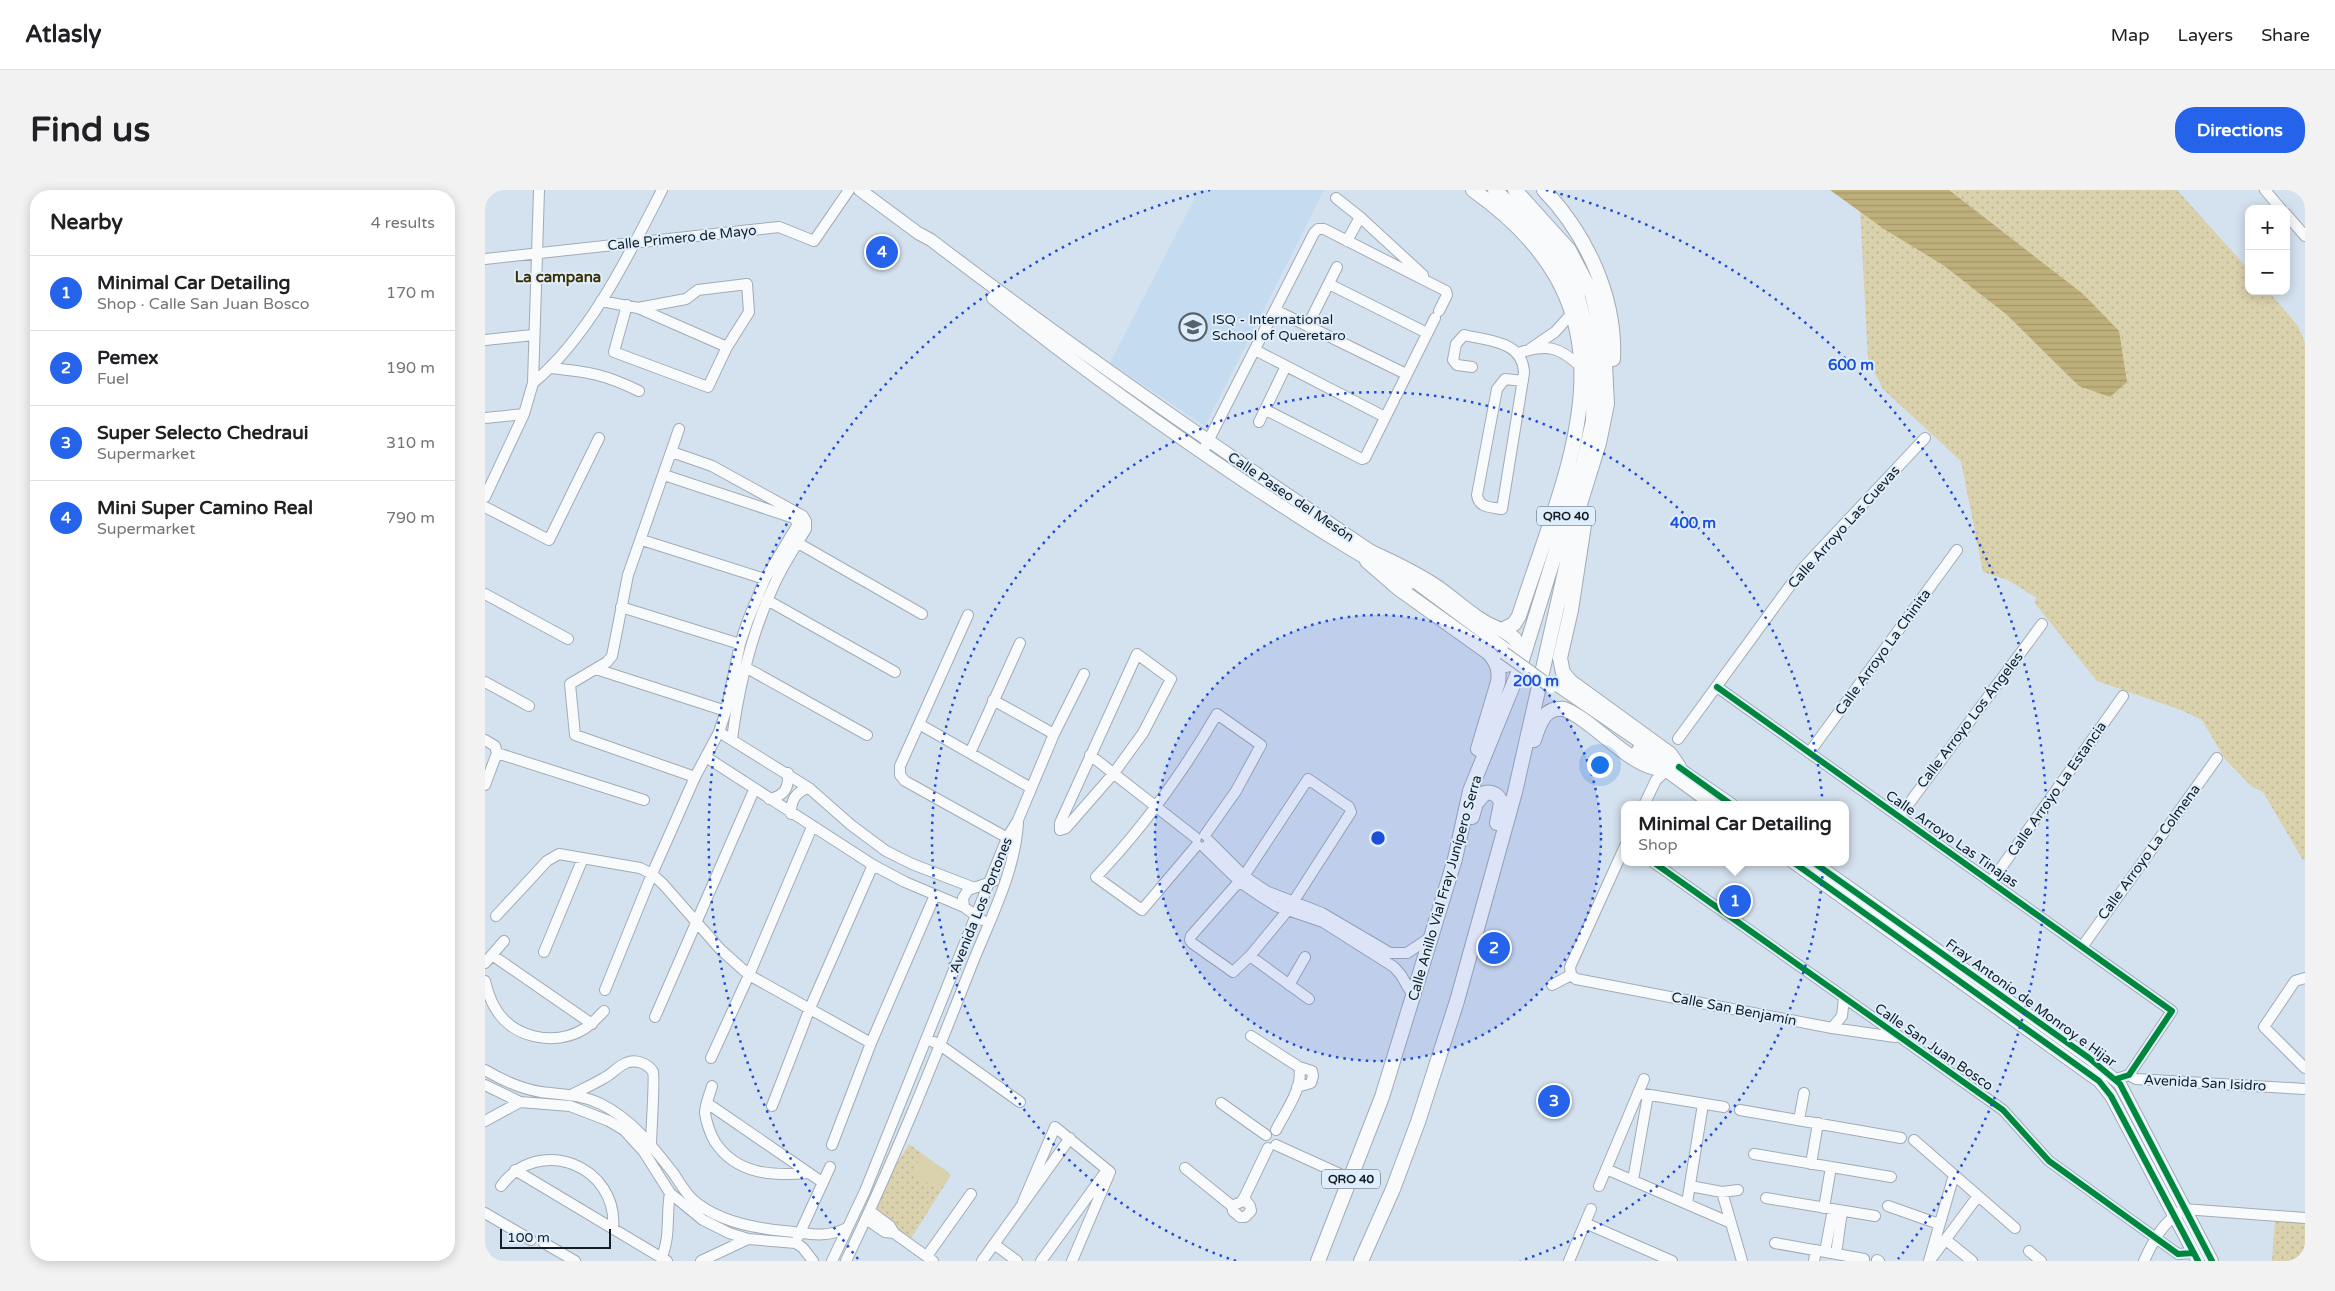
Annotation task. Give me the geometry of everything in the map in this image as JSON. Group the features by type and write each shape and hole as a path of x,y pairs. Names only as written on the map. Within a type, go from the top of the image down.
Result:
{"highway":[{"path":"1473,190 1510,220 1539,250 1555,275 1572,313 1579,339 1581,367 1582,395 1575,442 1519,616 1514,624 1503,630"},
{"name":"Calle Anillo Vial Fray Junípero Serra","path":"1320,1259 1382,1097 1455,859 1470,791 1518,673 1589,441 1595,405 1594,359 1577,294 1560,261 1523,218 1495,190"},
{"name":"QRO 40","path":"1361,1261 1393,1189 1438,1064 1515,792 1581,501 1594,460 1607,404 1604,344 1589,287 1569,250 1515,190"},
{"path":"1544,190 1578,233 1603,289 1613,333 1612,374 1607,404"},
{"path":"1515,792 1540,723 1548,712 1556,708 1564,708 1575,715 1642,763 1657,769 1667,766 1670,754 1571,682 1560,666 1594,460"},
{"path":"1537,606 1549,524"},
{"path":"1369,556 1414,572 1486,623 1503,630 1513,637 1519,645 1520,652 1511,664 1506,665 1502,655"},
{"path":"1369,556 1398,588 1485,650 1502,655"},
{"path":"1470,791 1473,768 1498,682 1502,655"},
{"path":"1455,859 1463,843 1476,803 1485,793 1495,794 1500,800 1501,806 1475,901 1480,916"}],"main road":[{"name":"Calle Paseo del Mesón","path":"859,190 918,234 931,240 1026,318 1202,453 1369,556"},
{"name":"Calle Paseo del Mesón","path":"1026,318 1208,441 1369,556"},
{"path":"1502,655 1553,685 1667,766 1725,801"},
{"path":"1667,766 1708,801"},
{"name":"Fray Antonio de Monroy e Hijar","path":"1799,866 1894,927 2085,1063 2119,1085 2179,1212 2196,1257"},
{"name":"Fray Antonio de Monroy e Hijar","path":"1818,866 1894,927"},
{"name":"Fray Antonio de Monroy e Hijar","path":"2085,1063 2111,1096 2179,1212 2212,1261"}],"street":[{"path":"485,497 524,414 533,383 539,190"},
{"path":"533,383 551,368 601,302 635,243 662,190"},
{"name":"Calle Primero de Mayo","path":"485,259 779,228 814,241 849,190"},
{"path":"2268,191 2278,205"},
{"path":"1336,198 1360,217 1432,284"},
{"path":"1347,242 1360,217"},
{"path":"2290,219 2305,236"},
{"path":"1202,453 1314,233 1318,229 1324,229 1447,293 1395,398 1362,459 1266,410"},
{"path":"1308,325 1337,267"},
{"path":"601,302 632,306 686,299 698,290 747,284 749,312 727,348 708,386 615,352 632,306"},
{"path":"1329,284 1427,333"},
{"path":"632,306 727,348"},
{"path":"1275,310 1406,374"},
{"path":"1518,353 1530,349 1555,332 1572,313"},
{"path":"485,340 533,335"},
{"path":"1472,367 1457,365 1453,360 1456,344 1464,335 1508,345 1518,353 1524,364 1523,380 1502,510 1483,506 1478,502 1477,495 1497,389 1505,379 1523,380"},
{"path":"1530,349 1560,350 1581,367"},
{"path":"1255,350 1385,417"},
{"path":"1259,422 1286,366"},
{"path":"551,368 594,372 639,391"},
{"path":"485,418 524,414"},
{"path":"679,429 642,540 628,575 612,656 596,669 570,684 575,735 695,777"},
{"path":"485,507 549,540 599,438"},
{"name":"Calle Arroyo Las Cuevas","path":"1678,739 1803,568 1925,438"},
{"path":"672,452 711,466 803,516 802,523 765,580 753,622 732,739"},
{"path":"605,990 652,874 695,777 719,732 726,711 740,644 767,600 806,528 794,518 664,475"},
{"path":"642,540 765,580"},
{"path":"798,543 922,614"},
{"name":"Calle Arroyo La Chinita","path":"1809,753 1957,550"},
{"path":"485,594 568,639"},
{"path":"767,600 895,672"},
{"path":"621,607 740,644"},
{"path":"968,615 900,766 901,775 905,781 1012,841"},
{"name":"Calle Arroyo Los Ángeles","path":"1899,816 2042,624"},
{"path":"970,753 1020,643"},
{"path":"1137,654 1171,679 1143,732 1114,773 1066,828 1060,830 1060,823 1090,755 1137,654"},
{"path":"745,667 867,735"},
{"path":"596,669 726,711"},
{"name":"Avenida Los Portones","path":"847,1261 940,1045 988,924 1005,880 1018,820 1054,734 1085,674"},
{"path":"485,682 529,706"},
{"name":"Calle Arroyo Las Tinajas","path":"1717,687 2172,1011 2133,1077"},
{"name":"Calle Arroyo La Estancia","path":"1991,882 2123,696"},
{"path":"993,700 1054,734"},
{"path":"1217,714 1261,745 1236,791 1202,841 1142,910 1096,877 1128,843 1157,807 1191,760 1217,714"},
{"path":"919,724 1031,788"},
{"path":"719,732 788,773 809,788 851,825 900,859 972,887"},
{"path":"485,740 495,746 497,753 485,785"},
{"path":"497,753 644,800"},
{"path":"1090,755 1202,841 1242,879 1276,906 1291,906 1327,915 1394,967 1413,996"},
{"path":"706,757 791,814 873,865 905,882 964,907 988,924"},
{"name":"Calle Arroyo La Colmena","path":"2082,947 2217,758"},
{"path":"1646,801 1656,780 1667,766"},
{"path":"769,799 779,797 785,792 789,784 788,773"},
{"path":"1306,780 1312,780 1349,807 1351,812 1291,906 1250,956 1233,972 1190,940 1242,879 1306,780"},
{"path":"791,814 794,796 801,790 809,788"},
{"path":"655,1017 754,790"},
{"path":"711,1058 749,975 812,827"},
{"name":"Avenida Los Portones","path":"832,1261 865,1191 991,882 1012,841"},
{"path":"496,916 547,861 559,854 640,868 652,874 696,922 749,975 871,1043"},
{"path":"1552,985 1571,975 1570,967 1621,855"},
{"path":"544,952 583,858"},
{"path":"890,875 898,868 900,859"},
{"path":"905,882 907,872 912,864"},
{"path":"772,1106 810,1008 873,865"},
{"name":"Calle San Juan Bosco","path":"1659,866 2003,1110 2049,1161 2155,1238 2175,1258 2196,1257"},
{"path":"964,907 965,893 972,887 1005,880"},
{"path":"832,1145 871,1043 935,895"},
{"path":"1354,937 1390,953 1399,954 1412,950 1431,937"},
{"path":"503,941 489,959 592,1024"},
{"path":"1394,967 1399,954"},
{"path":"1250,956 1309,999"},
{"path":"1289,984 1305,957"},
{"name":"Calle San Benjamín","path":"1571,975 1576,980 1832,1028 1899,1038"},
{"path":"2305,978 2295,981 2264,1027 2305,1068"},
{"path":"485,981 493,1006 503,1019 515,1029 531,1036 547,1038 567,1037 592,1024 605,1011"},
{"path":"1832,1028 1842,1016 1844,998"},
{"path":"1185,1168 1232,1206 1233,1211 1239,1218 1249,1214 1250,1206 1244,1198 1277,1142 1300,1077 1299,1067 1251,1036"},
{"path":"927,1039 940,1045 1020,1102"},
{"path":"573,1094 605,1078 626,1063 636,1061 644,1064 652,1071 654,1079 651,1104 651,1145"},
{"path":"485,1070 504,1081 540,1092 573,1094 599,1103 616,1112 630,1122 651,1145 670,1193 703,1220 729,1233 749,1239 798,1238 823,1236 847,1228"},
{"name":"Avenida San Isidro","path":"2111,1096 2119,1085 2133,1077 2305,1088"},
{"path":"1633,1180 1644,1080"},
{"path":"485,1085 520,1102 570,1106 609,1120 624,1130 692,1199 712,1212 753,1227 798,1238 813,1261"},
{"path":"712,1086 705,1113 712,1136 723,1153 742,1167 780,1176 809,1173"},
{"path":"549,1092 549,1105"},
{"path":"1799,1120 1804,1093"},
{"path":"1643,1094 1724,1107"},
{"path":"1599,1186 1643,1094"},
{"path":"485,1121 520,1102"},
{"path":"707,1103 823,1182"},
{"path":"1221,1103 1266,1135 1271,1130 1277,1142 1303,1157 1351,1179"},
{"path":"1687,1203 1693,1186 1706,1105"},
{"path":"1740,1110 1901,1138"},
{"path":"1811,1164 1818,1124"},
{"path":"1023,1202 1052,1129 1058,1128 1107,1170 1110,1175 1072,1261"},
{"path":"982,1261 1070,1138"},
{"path":"1914,1140 2015,1228"},
{"path":"1754,1154 1891,1177"},
{"path":"501,1186 515,1170 536,1161 547,1160 569,1163 586,1171 595,1178 608,1195 615,1214 613,1229"},
{"path":"798,1238 830,1167"},
{"path":"1814,1261 1825,1252 1833,1209 1831,1167"},
{"path":"1606,1169 1731,1223"},
{"path":"515,1170 664,1259 667,1234 667,1207 670,1193"},
{"path":"1041,1261 1107,1170"},
{"path":"1929,1261 1954,1175"},
{"path":"1693,1186 1722,1192 1738,1190"},
{"path":"865,1191 876,1197"},
{"path":"1722,1192 1742,1261"},
{"path":"868,1215 885,1232 894,1233 930,1259 971,1194"},
{"path":"1929,1261 1978,1196"},
{"path":"1766,1198 1875,1216"},
{"path":"1888,1206 1939,1224"},
{"path":"1569,1261 1591,1209"},
{"path":"2144,1261 2155,1238 2179,1212 2305,1218"},
{"path":"485,1213 531,1240"},
{"path":"1585,1223 1672,1261"},
{"path":"701,1261 749,1239"},
{"path":"1946,1240 1972,1261"},
{"path":"544,1242 575,1261"},
{"path":"1775,1242 1864,1259"},
{"path":"993,1244 1017,1261"},
{"path":"2029,1251 2040,1261"}],"shaded area":[{"name":"ISQ - International School of Queretaro","path":"1199,190 1324,190 1205,426 1110,363"},
{"path":"1830,190 1949,190 2083,294 2119,331 2127,382 2110,397 2079,386 2006,314 1943,265 1884,229"},
{"path":"1859,190 2177,190 2245,266 2245,295 2271,295 2298,326 2305,343 2305,859 2303,860 2263,792 2251,786 2225,759 2202,720 2181,710 2097,681 2034,602 2037,598 2008,580 1983,572 1961,461 1883,389 1868,359"},
{"path":"909,1144 951,1175 910,1240 869,1209"},
{"path":"923,1155 948,1172 936,1189 911,1171"},
{"path":"2275,1221 2305,1223 2305,1261 2272,1261"}],"cycle path":[{"path":"1717,687 2172,1011 2129,1075 2116,1079"},
{"path":"1679,767 1726,801"},
{"path":"1659,866 2003,1110 2049,1161 2178,1254 2193,1253"},
{"path":"1799,866 2099,1081 2111,1096 2198,1261"},
{"path":"1819,866 2089,1058 2120,1084 2212,1261"}],"place":[{"name":"Mini Super Camino Real","path":"882,252"},
{"name":"ISQ - International School of Queretaro","path":"1193,327"},
{"name":"Minimal Car Detailing","path":"1735,901"},
{"name":"Pemex","path":"1494,948"},
{"name":"Super Selecto Chedraui","path":"1554,1101"}],"district":[{"name":"La campana","path":"558,277"}]}
